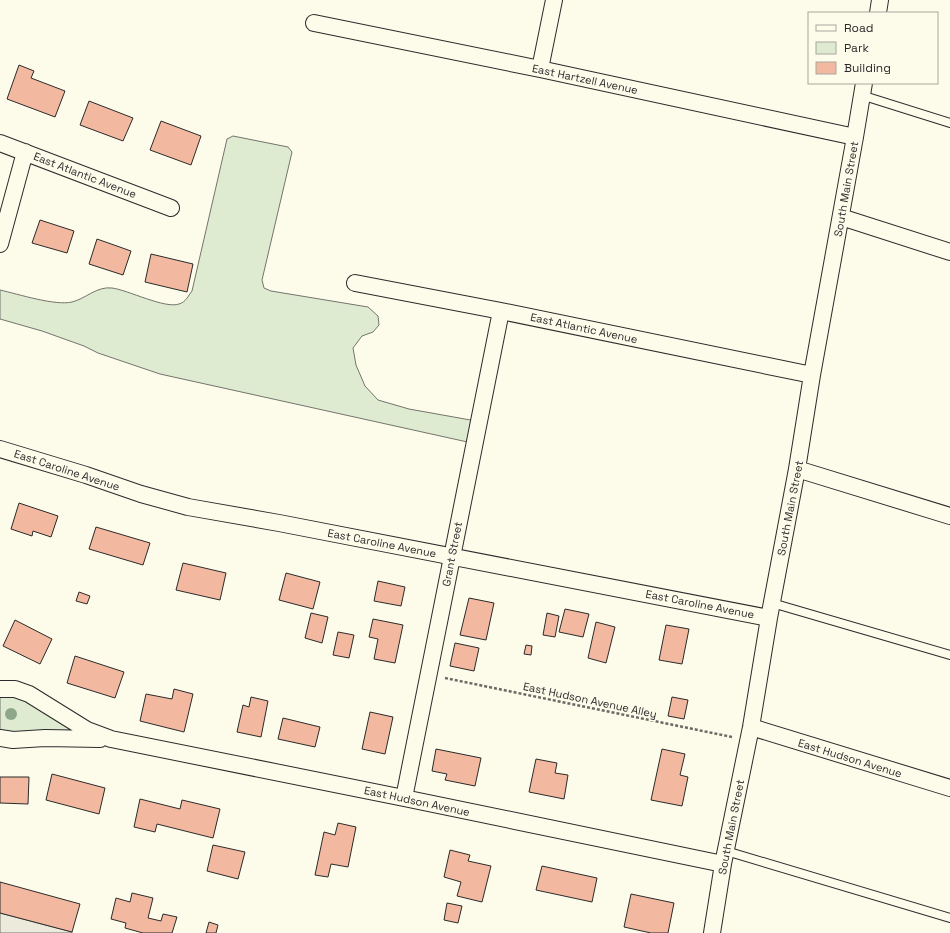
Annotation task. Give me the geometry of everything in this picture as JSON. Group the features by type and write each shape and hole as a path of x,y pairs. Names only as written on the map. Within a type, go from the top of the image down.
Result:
{"street":[{"path":"540,69 554,0"},
{"path":"878,12 880,0"},
{"name":"East Hartzell Avenue","path":"314,23 540,69 855,137"},
{"name":"South Main Street","path":"712,933 724,858 749,734 797,469 812,375 863,89"},
{"name":"East Atlantic Avenue","path":"0,143 171,208"},
{"path":"0,244 24,152"},
{"path":"841,217 950,252"},
{"name":"East Atlantic Avenue","path":"355,283 501,311 812,375"},
{"name":"Grant Street","path":"404,798 501,311"},
{"name":"East Caroline Avenue","path":"0,449 86,475 141,494 188,506 452,557 771,610"},
{"path":"797,469 950,516"},
{"name":"East Hudson Avenue","path":"0,689 15,689 29,694 87,730 111,739 404,798 724,858"},
{"name":"East Hudson Avenue","path":"749,734 950,788"},
{"name":"East Hudson Avenue","path":"0,738 13,740 45,738 111,739"}],"lane":[{"path":"863,89 950,123"},
{"path":"771,610 950,655"},
{"path":"724,858 950,918"}],"path":[{"name":"East Hudson Avenue Alley","path":"429,674 749,734"}],"green space":[{"path":"233,136 288,147 292,152 262,280 264,288 271,291 368,307 378,316 379,325 373,332 362,336 353,348 356,365 365,386 378,400 409,409 476,421 472,443 160,374 98,353 84,346 42,331 0,319 0,290 46,301 65,303 72,302 101,289 107,288 119,289 165,304 179,304 187,299 192,291 227,139"},
{"path":"1,689 87,730 0,738"}],"shaded area":[{"path":"0,913 72,932 72,933 0,933"}],"building":[{"path":"19,65 34,71 31,78 65,91 55,117 7,99"},
{"path":"89,101 133,118 123,141 80,125"},
{"path":"161,121 201,136 191,165 150,150"},
{"path":"40,220 74,231 67,253 32,243"},
{"path":"97,239 131,251 123,275 89,264"},
{"path":"151,254 193,264 187,292 145,282"},
{"path":"19,503 58,516 51,537 33,531 32,536 11,529"},
{"path":"96,527 150,543 143,565 89,549"},
{"path":"183,563 226,573 220,600 176,590"},
{"path":"286,573 320,582 313,609 279,600"},
{"path":"378,581 405,587 401,606 374,601"},
{"path":"79,592 90,596 87,604 76,601"},
{"path":"469,598 494,603 486,640 460,635"},
{"path":"565,609 589,614 583,637 559,632"},
{"path":"311,613 328,617 322,643 305,638"},
{"path":"547,613 559,616 555,637 543,635"},
{"path":"373,619 403,625 395,663 374,659 378,639 369,637"},
{"path":"15,620 52,639 40,664 3,646"},
{"path":"596,622 615,627 606,663 588,658"},
{"path":"666,625 689,629 682,664 659,660"},
{"path":"338,632 354,635 349,658 333,655"},
{"path":"455,643 479,648 474,671 450,666"},
{"path":"526,645 532,646 531,655 524,654"},
{"path":"75,656 124,672 115,698 67,683"},
{"path":"174,689 193,694 184,732 140,721 146,694 172,699"},
{"path":"251,697 268,701 261,737 237,732 243,705 249,707"},
{"path":"672,697 688,700 684,719 668,716"},
{"path":"370,712 393,717 385,754 362,749"},
{"path":"283,718 320,727 315,747 278,739"},
{"path":"436,749 481,758 475,786 445,780 447,774 432,771"},
{"path":"662,749 685,754 680,775 688,777 682,806 651,800"},
{"path":"536,759 557,763 555,773 568,775 564,799 529,792"},
{"path":"52,774 105,788 99,814 46,800"},
{"path":"0,777 29,777 28,804 0,803"},
{"path":"140,799 180,809 182,800 220,809 213,838 157,824 155,832 134,827"},
{"path":"338,823 356,827 348,867 331,864 328,877 315,875 324,832 335,835"},
{"path":"213,845 245,852 238,879 207,871"},
{"path":"450,850 470,855 468,861 491,866 482,902 457,896 461,882 444,877"},
{"path":"542,866 597,878 592,902 536,890"},
{"path":"0,882 80,904 72,932 0,913"},
{"path":"132,893 153,898 148,918 161,921 163,914 177,917 172,933 143,933 125,928 126,923 111,919 116,898 130,902"},
{"path":"631,894 674,903 668,933 651,933 624,927"},
{"path":"447,903 462,906 458,923 444,920"},
{"path":"209,922 218,925 216,933 206,933"}]}
